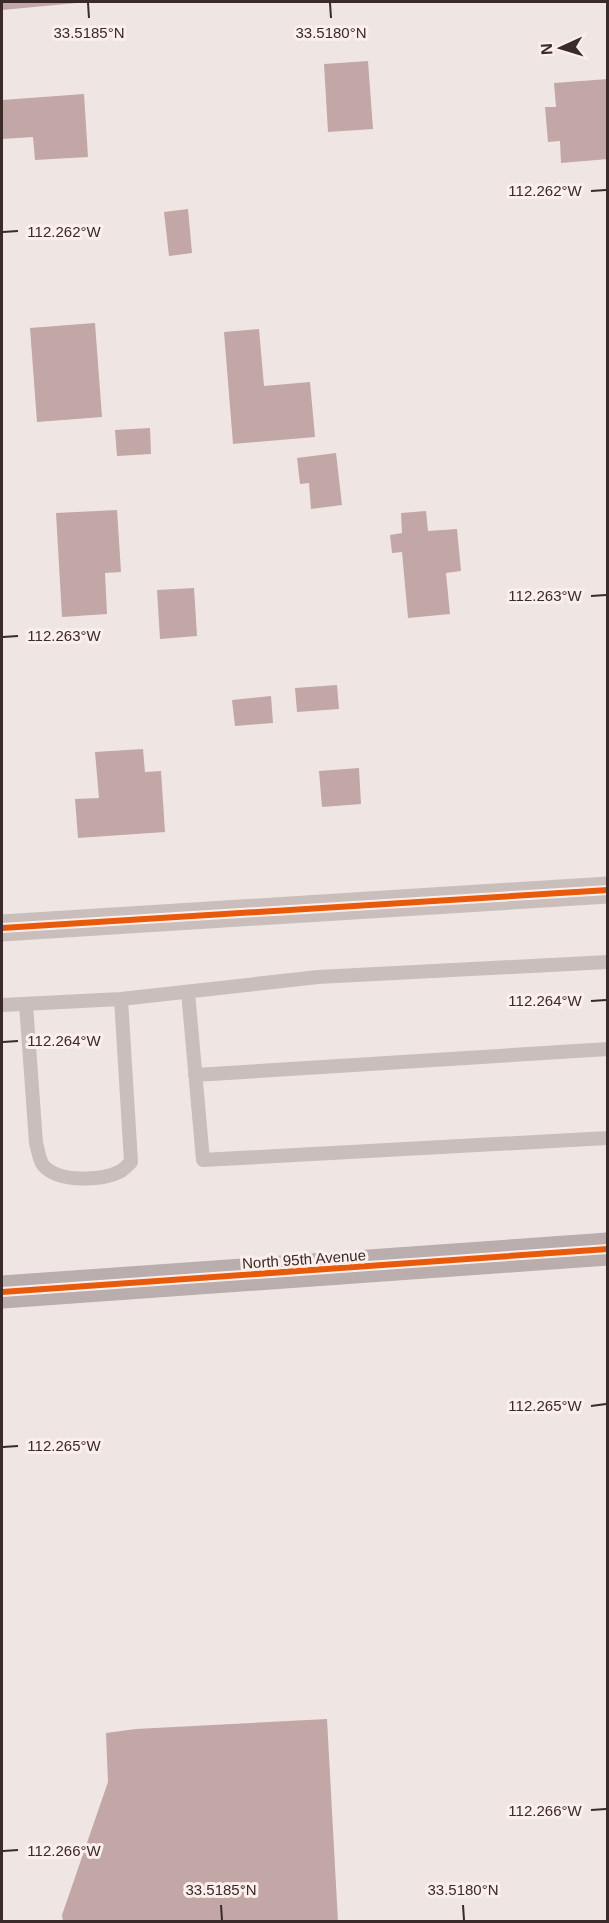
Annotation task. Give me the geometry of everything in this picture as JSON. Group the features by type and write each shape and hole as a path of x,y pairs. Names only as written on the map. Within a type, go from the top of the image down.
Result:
{"street":[{"path":"2,928 608,890"},
{"name":"North 95th Avenue","path":"2,1292 608,1250"}],"lane":[{"path":"2,1005 121,999 318,977 608,962"},
{"path":"188,992 203,1160 608,1137"},
{"path":"26,1004 36,1143 43,1165 51,1172 67,1178 88,1179 104,1177 121,1171 131,1162 121,999"},
{"path":"195,1075 608,1049"}],"building":[{"path":"2,2 77,2 77,3 2,10"},
{"path":"368,61 373,129 328,132 324,64"},
{"path":"608,79 608,159 561,163 560,141 548,142 545,107 556,107 554,83"},
{"path":"84,94 88,157 35,160 33,137 2,139 2,100"},
{"path":"188,209 192,253 169,256 164,212"},
{"path":"95,323 102,417 37,422 30,328"},
{"path":"259,329 264,386 310,382 315,437 233,444 224,332"},
{"path":"150,428 151,454 117,456 115,430"},
{"path":"336,453 342,505 311,509 309,483 300,484 297,458"},
{"path":"117,510 121,572 105,573 107,614 62,617 56,513"},
{"path":"426,511 428,531 457,529 461,571 446,573 450,614 408,618 402,552 392,553 390,535 402,533 401,513"},
{"path":"194,588 197,636 160,639 157,590"},
{"path":"337,685 339,709 297,712 295,688"},
{"path":"271,696 273,723 235,726 232,700"},
{"path":"143,749 145,772 161,771 165,832 78,838 75,799 99,798 95,752"},
{"path":"359,768 361,804 322,807 319,771"},
{"path":"327,1719 338,1922 63,1922 62,1915 108,1782 106,1733 136,1729"}],"cycle path":[{"path":"2,928 608,890"},
{"path":"2,1292 608,1249"}]}
